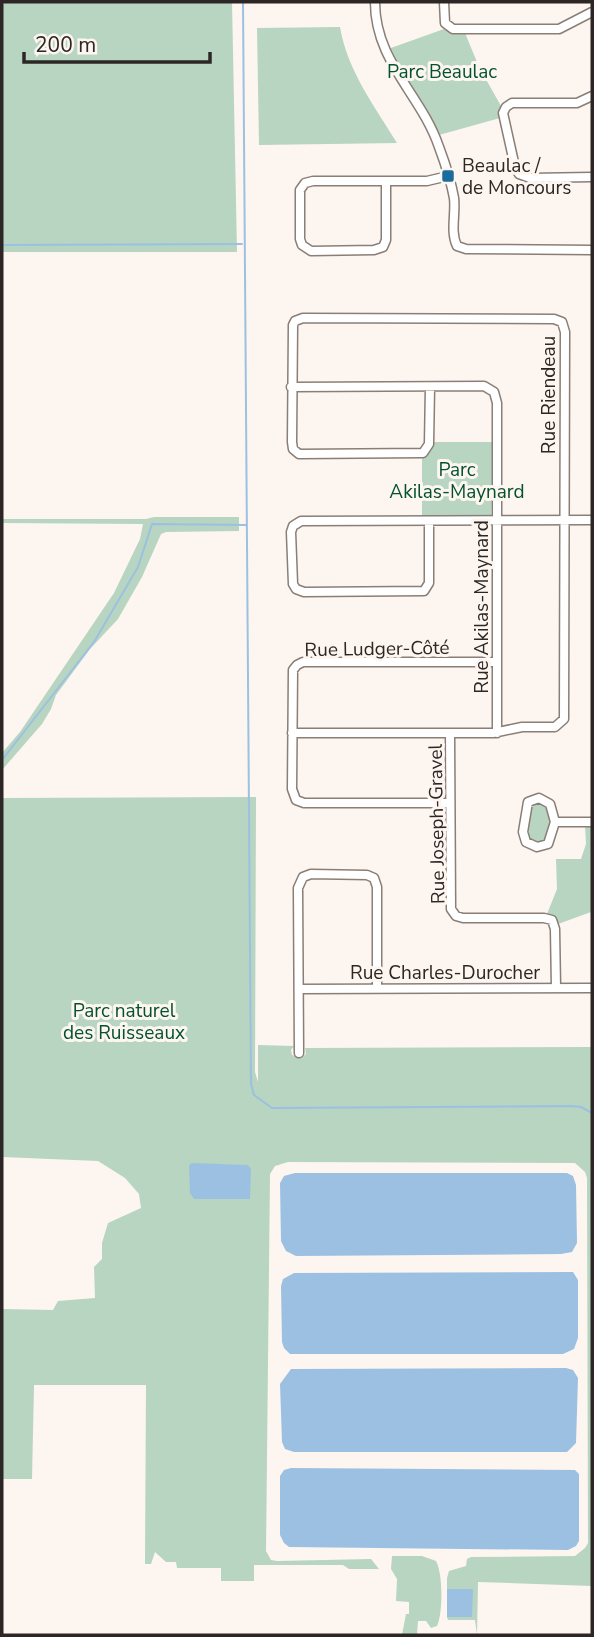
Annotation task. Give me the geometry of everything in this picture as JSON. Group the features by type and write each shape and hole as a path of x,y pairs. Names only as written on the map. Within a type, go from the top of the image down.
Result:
{"street":[{"path":"375,2 376,22 383,47 434,135 448,176 454,198 454,239 458,247 592,250"},
{"path":"444,2 445,23 453,29 559,29 592,12"},
{"path":"592,96 577,103 512,103 503,113 519,174 530,178 592,177"},
{"path":"386,181 386,240 382,248 313,251 303,247 300,239 300,190 304,184 313,181 386,181 427,181 448,176"},
{"name":"Rue Riendeau","path":"291,387 293,325 295,321 303,318 559,320 563,324 565,709 561,723 555,727 522,727 497,733"},
{"path":"291,387 292,445 295,451 302,454 423,453 429,444 430,387"},
{"name":"Rue Akilas-Maynard","path":"291,387 487,387 496,395 497,733"},
{"path":"429,521 429,585 424,591 299,590 292,582 291,535 293,526 304,520 592,520"},
{"name":"Rue Ludger-Côté","path":"449,803 298,802 292,792 292,675 295,666 301,663 497,662"},
{"path":"292,733 497,733"},
{"name":"Rue Joseph-Gravel","path":"450,733 452,912 461,918 552,920 555,929 555,988"},
{"path":"529,800 548,802 555,822 551,839 546,845 534,846 524,840 526,807 529,800"},
{"path":"555,822 592,822"},
{"path":"299,1053 298,888 302,878 311,874 369,875 375,880 377,988"},
{"name":"Rue Charles-Durocher","path":"299,989 592,988"}],"green space":[{"path":"2,2 232,2 237,252 2,252"},
{"path":"340,27 355,73 397,143 259,145 257,28"},
{"name":"Parc Beaulac","path":"444,29 451,33 465,33 479,67 501,106 500,118 439,135 388,49"},
{"name":"Parc Akilas-Maynard","path":"434,442 493,442 491,515 422,517 422,458 430,452"},
{"path":"239,517 239,531 161,534 142,577 118,619 90,649 56,695 42,724 2,770 2,753 20,732 114,593 140,539 143,524 2,523 2,519"},
{"name":"Parc naturel des Ruisseaux","path":"256,797 255,1072 258,1082 258,1045 294,1046 292,1055 301,1058 306,1054 305,1048 592,1047 592,1586 478,1582 477,1635 475,1620 448,1620 447,1617 472,1617 472,1590 447,1589 449,1571 466,1566 467,1559 471,1557 575,1556 588,1543 587,1178 585,1172 575,1163 288,1162 275,1166 270,1174 266,1551 271,1560 277,1561 371,1559 379,1569 349,1569 343,1565 254,1565 254,1581 221,1581 221,1568 177,1568 176,1562 166,1562 155,1552 151,1564 145,1564 146,1385 34,1385 32,1479 2,1479 2,1309 53,1310 58,1301 95,1298 94,1267 102,1259 102,1243 108,1223 141,1208 139,1194 125,1178 98,1161 2,1157 2,798"},
{"path":"535,804 546,808 549,813 549,831 544,842 534,843 528,839 530,810"},
{"path":"585,826 591,826 591,912 558,924 554,917 547,914 557,889 556,859 581,859 586,844"},
{"path":"392,1556 422,1556 436,1561 441,1594 437,1626 431,1628 426,1621 418,1621 417,1635 402,1635 406,1614 409,1614 409,1602 396,1601 397,1579 391,1569"}],"water":[{"path":"189,1165 248,1165 251,1169 250,1199 194,1199 190,1193"},
{"path":"295,1173 567,1173 573,1176 576,1185 577,1243 572,1252 561,1254 296,1256 286,1251 281,1241 280,1183 284,1176"},
{"path":"573,1272 578,1280 578,1338 574,1349 563,1354 290,1354 282,1342 281,1286 283,1279 294,1273"},
{"path":"291,1369 573,1370 578,1378 576,1443 567,1452 294,1452 285,1449 282,1442 280,1384"},
{"path":"284,1470 575,1470 579,1474 579,1541 568,1550 289,1547 280,1535 280,1476"},
{"path":"447,1589 473,1589 472,1617 447,1617"}],"waterway":[{"path":"243,2 251,1084 254,1095 272,1108 571,1106 581,1107 592,1113"},
{"path":"2,245 242,244"},
{"path":"2,760 94,642 138,567 152,524 246,525"}],"place":[{"name":"Beaulac / de Moncours","path":"448,176"}]}
